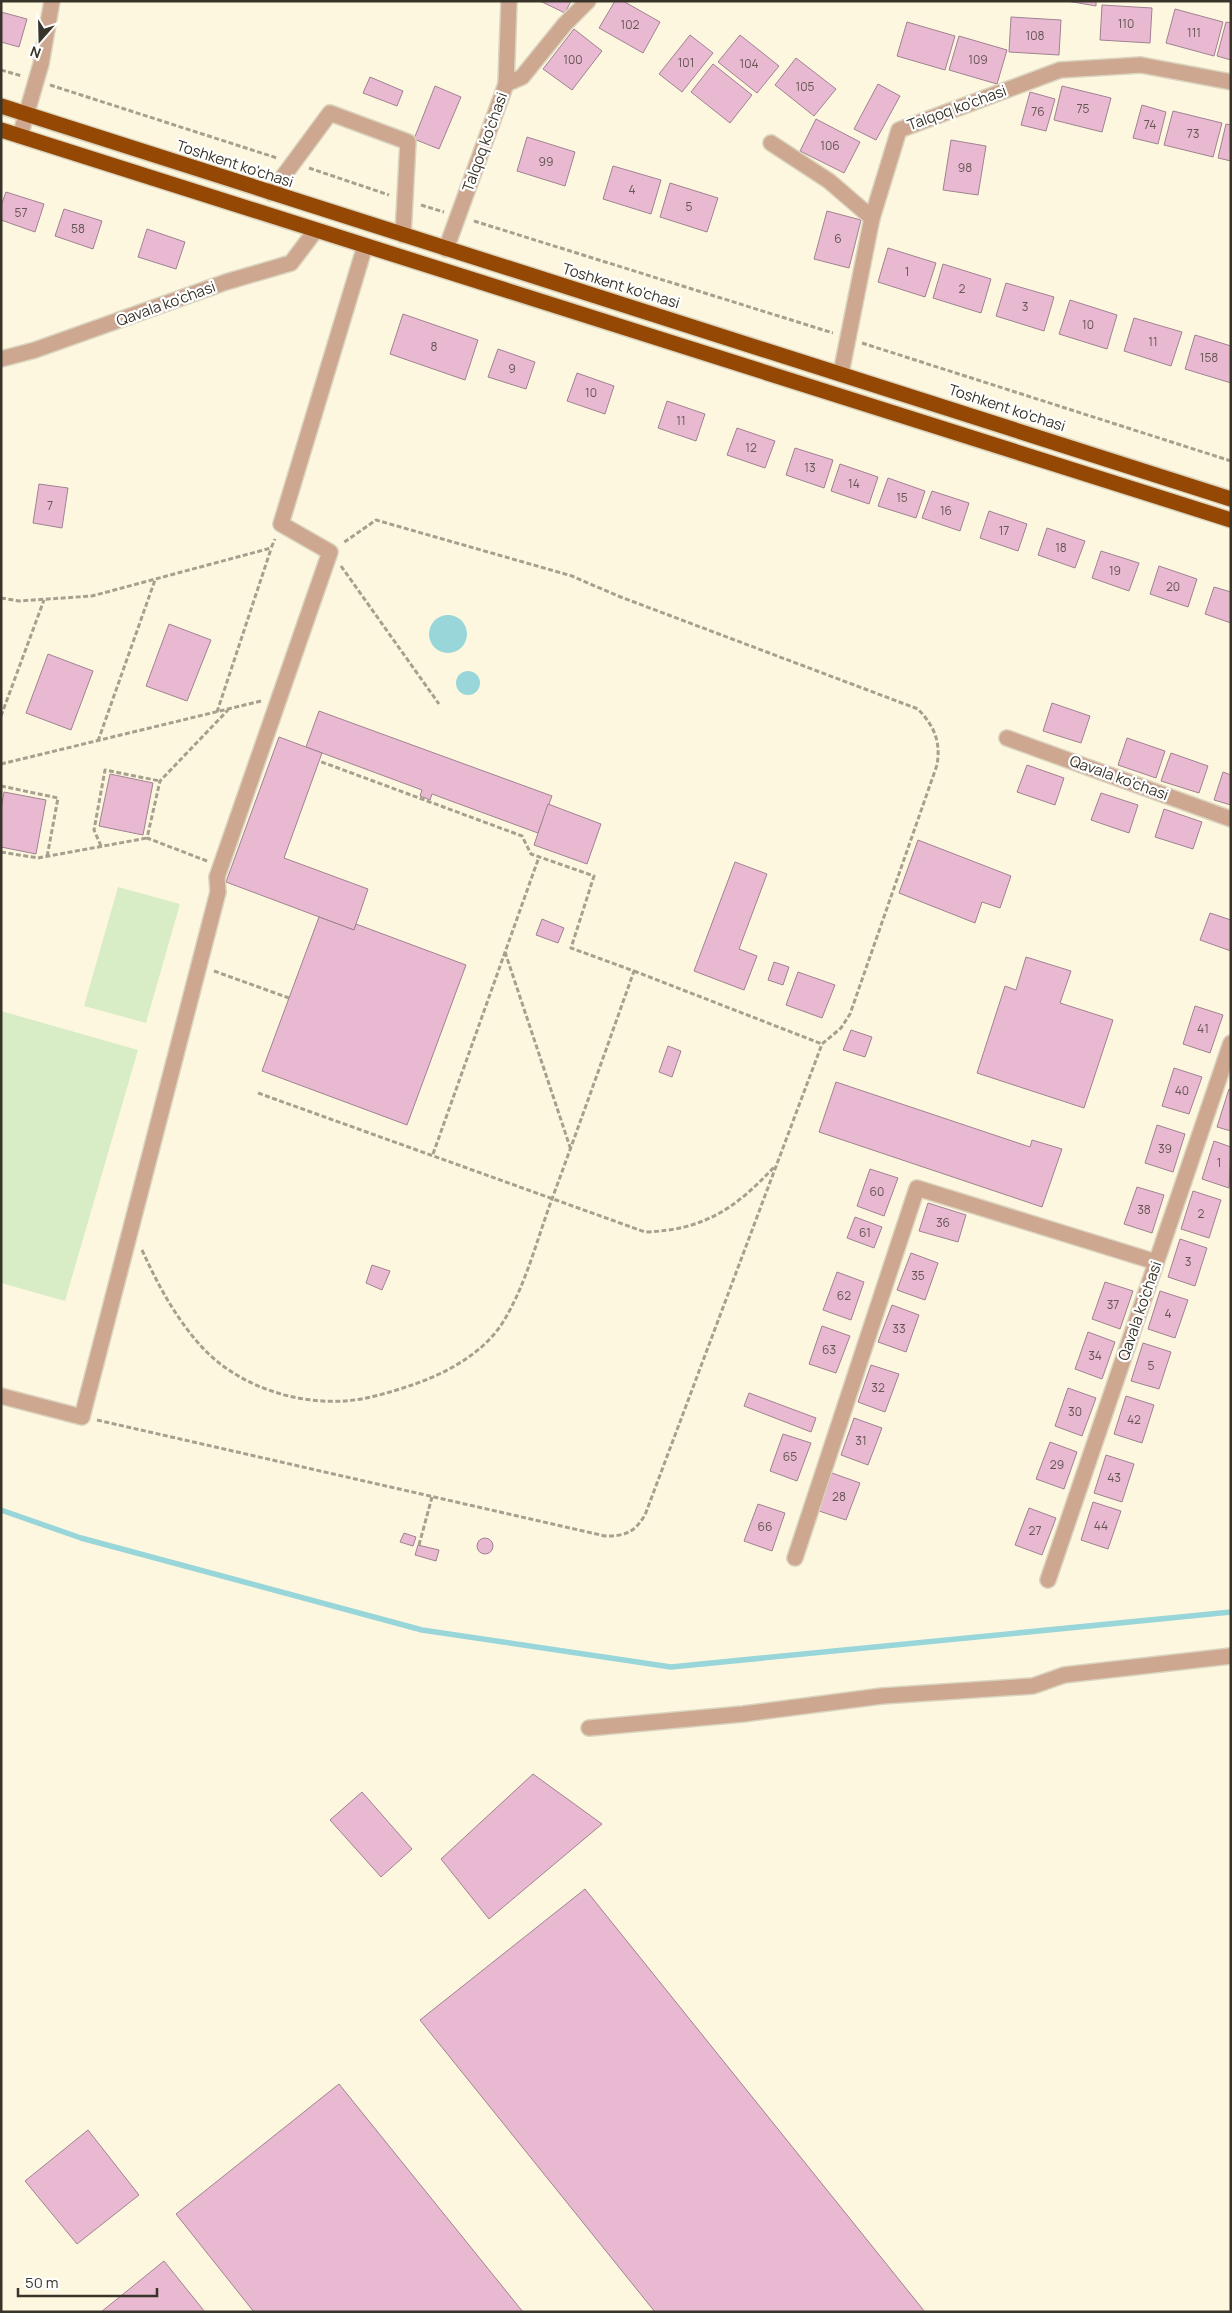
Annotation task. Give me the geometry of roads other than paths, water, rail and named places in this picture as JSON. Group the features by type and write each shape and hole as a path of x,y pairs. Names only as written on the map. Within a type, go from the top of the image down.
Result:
{"highway":[{"name":"Toshkent ko'chasi","path":"1,106 271,194 841,373 1231,499"},
{"path":"1,130 1231,520"}],"street":[{"path":"20,136 28,115 52,1"},
{"name":"Talqoq ko'chasi","path":"446,249 506,84 509,1"},
{"path":"506,84 522,77 565,24 588,1"},
{"name":"Talqoq ko'chasi","path":"841,373 872,218 899,130 1060,70 1140,65 1231,82"},
{"path":"271,194 330,113 408,142 404,236"},
{"path":"771,143 830,181 872,218"},
{"name":"Qavala ko'chasi","path":"1,359 35,350 226,282 291,263 316,230"},
{"path":"1,1396 82,1417 218,892 217,877 220,866 330,552 281,524 365,246"},
{"name":"Qavala ko'chasi","path":"1007,738 1231,819"},
{"name":"Qavala ko'chasi","path":"1048,1580 1231,1042"},
{"path":"795,1558 917,1188 1156,1262"},
{"path":"589,1728 743,1714 882,1696 1033,1686 1064,1675 1231,1656"}],"water":[{"path":"448,615 462,620 467,634 462,648 448,653 434,648 429,634 434,620"},
{"path":"468,671 477,674 480,683 477,692 468,695 459,692 456,683 459,674"}],"waterway":[{"path":"1,1510 81,1538 422,1630 671,1667 1231,1612"}]}
